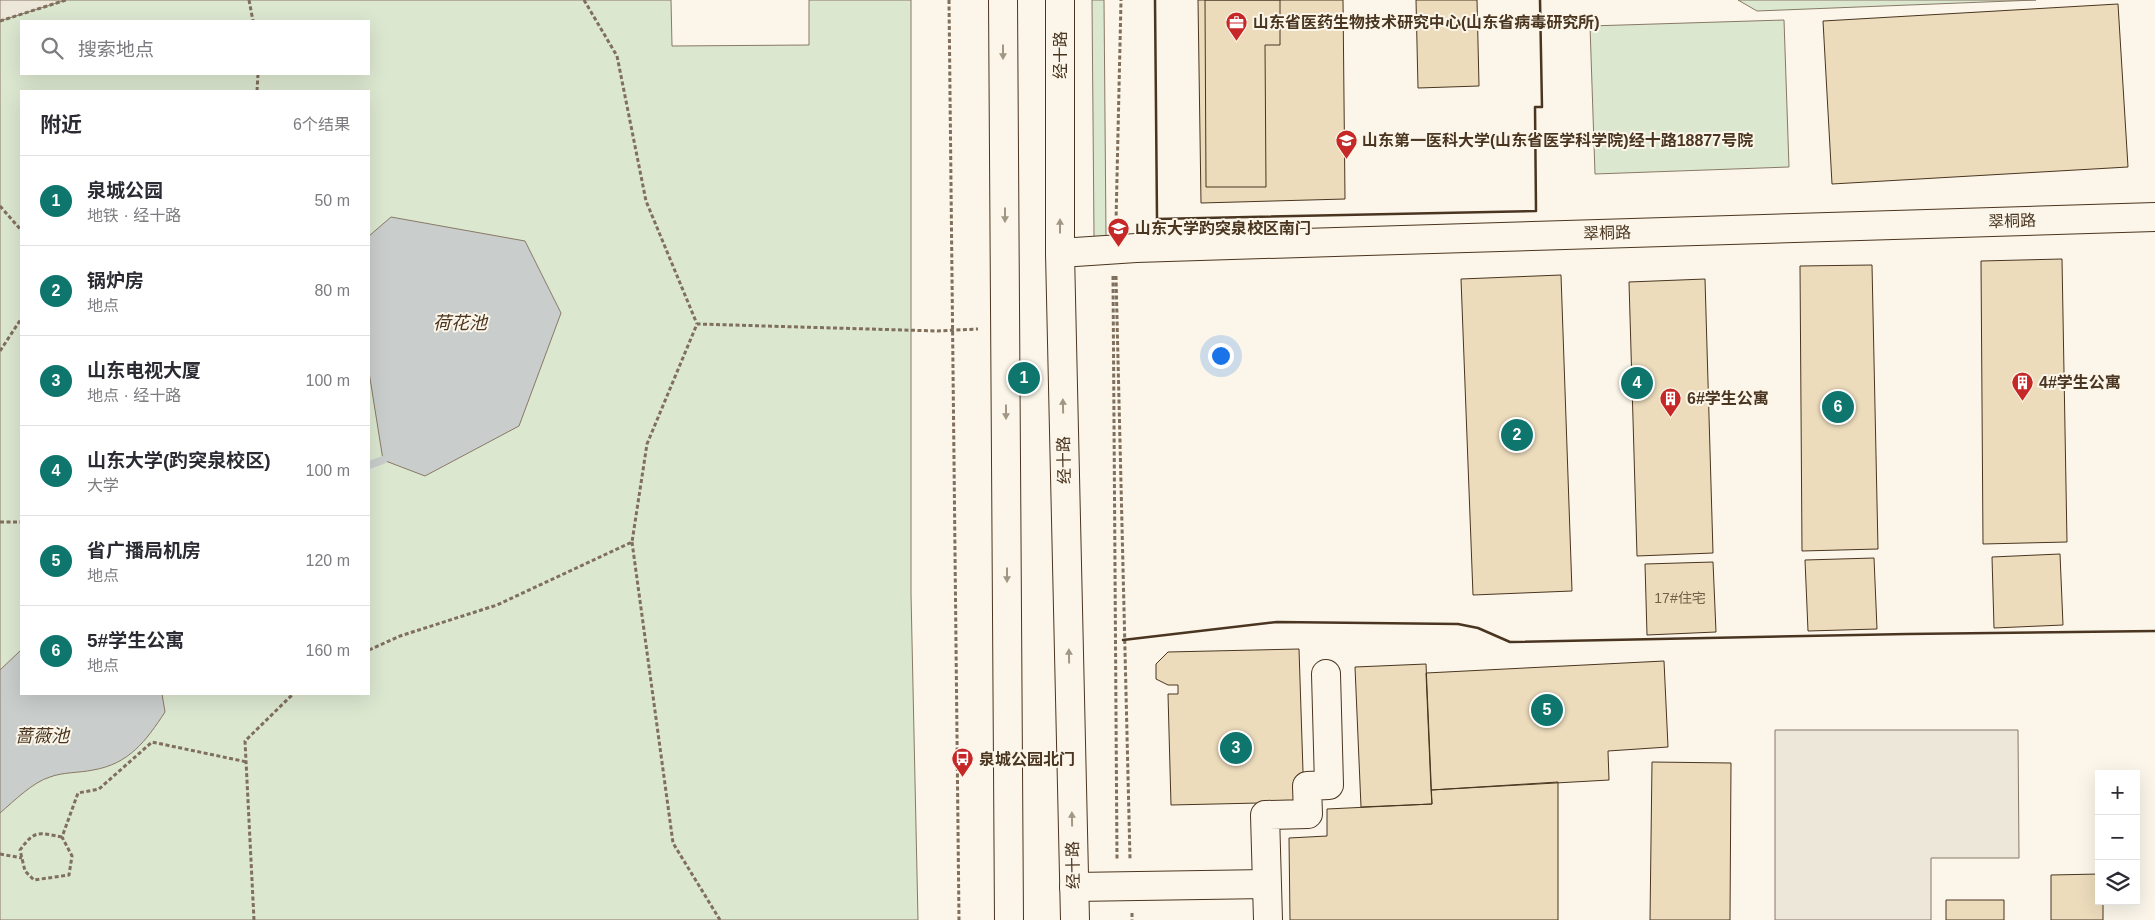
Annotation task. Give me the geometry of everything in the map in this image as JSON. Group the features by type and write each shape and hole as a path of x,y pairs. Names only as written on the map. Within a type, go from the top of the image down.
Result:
{"main road":[{"path":"1003,0 1009,920"},
{"name":"经十路","path":"1060,0 1060,253 1075,920"},
{"name":"翠桐路","path":"1060,253 1114,249 2155,217"},
{"path":"1268,920 1264,815 1308,814 1307,786 1330,785 1326,674"},
{"path":"1074,887 1267,884"}],"path":[{"path":"0,21 66,0"},
{"path":"249,0 253,20"},
{"path":"584,0 617,56 646,201 697,324 647,444 632,542 673,843 720,920"},
{"path":"949,0 960,920"},
{"path":"1120,0 1114,249 1124,886 1132,920"},
{"path":"257,90 258,75"},
{"path":"0,206 20,229"},
{"path":"1114,249 1124,886"},
{"path":"0,351 20,321"},
{"path":"697,324 953,330 1005,328"},
{"path":"0,522 20,522"},
{"path":"370,650 400,636 497,605 632,542"},
{"path":"254,920 245,741 292,695"},
{"path":"62,837 41,833 30,837 20,850 25,871 34,880 69,875 72,856 62,837 78,793 99,788 152,742 247,762"},
{"path":"0,854 22,858"}],"green space":[{"path":"0,0 671,0 672,46 809,45 809,0 911,0 911,594 918,920 0,920"},
{"path":"1092,0 1104,0 1106,237 1094,237"},
{"path":"1738,0 2036,0 1757,11"},
{"path":"1784,20 1789,167 1595,174 1590,26"}],"shaded area":[{"path":"0,0 66,0 0,21"},
{"path":"1775,730 2018,730 2019,858 1931,858 1931,920 1775,920"}],"water":[{"name":"荷花池","path":"391,217 525,241 561,313 519,426 425,476 383,460 370,378 370,235"},
{"name":"蔷薇池","path":"20,651 20,695 162,695 165,712 143,742 127,757 106,767 60,774 44,779 24,792 0,813 0,670"}],"building":[{"path":"1198,0 1343,0 1345,199 1201,203"},
{"path":"1205,0 1280,0 1280,45 1265,45 1266,187 1206,187"},
{"path":"1416,0 1477,0 1479,86 1418,88"},
{"path":"2118,4 2128,167 1832,184 1823,21"},
{"name":"4#学生公寓","path":"2062,259 2067,542 1983,544 1981,261"},
{"path":"1872,265 1878,549 1802,551 1800,266"},
{"path":"1561,275 1572,591 1473,595 1461,279"},
{"name":"6#学生公寓","path":"1705,279 1713,553 1637,556 1629,282"},
{"path":"2060,554 2063,625 1994,628 1992,557"},
{"path":"1874,558 1877,629 1808,631 1805,560"},
{"path":"1713,562 1716,632 1647,635 1645,564"},
{"path":"1299,649 1304,802 1171,805 1168,694 1178,694 1178,685 1168,685 1156,679 1156,664 1168,652"},
{"path":"1664,661 1668,747 1608,751 1609,780 1431,790 1426,673"},
{"path":"1426,664 1432,804 1361,807 1355,667"},
{"path":"1652,762 1731,763 1730,920 1650,920"},
{"path":"1558,782 1558,920 1290,920 1289,838 1327,836 1327,809 1432,804 1431,790"},
{"path":"2095,874 2095,905 2103,905 2103,920 2051,920 2051,875"},
{"path":"1946,900 2004,900 2004,920 1946,920"}],"waterway":[{"path":"370,465 383,460"}],"wall":[{"path":"1155,0 1157,219 1536,211 1535,107 1542,107 1540,0"},
{"path":"1123,640 1277,622 1458,624 1478,628 1510,642 2155,631"}],"place":[{"name":"山东省医药生物技术研究中心(山东省病毒研究所)","path":"1237,41"},
{"name":"山东第一医科大学(山东省医学科学院)经十路18877号院","path":"1346,159"},
{"name":"山东大学趵突泉校区南门","path":"1119,247"},
{"name":"泉城公园","path":"1024,378"},
{"name":"山东大学(趵突泉校区)","path":"1637,383"},
{"name":"4#学生公寓","path":"2023,401"},
{"name":"5#学生公寓","path":"1838,407"},
{"name":"6#学生公寓","path":"1671,417"},
{"name":"锅炉房","path":"1517,435"},
{"name":"省广播局机房","path":"1547,710"},
{"name":"山东电视大厦","path":"1236,748"},
{"name":"泉城公园北门","path":"963,778"}]}
